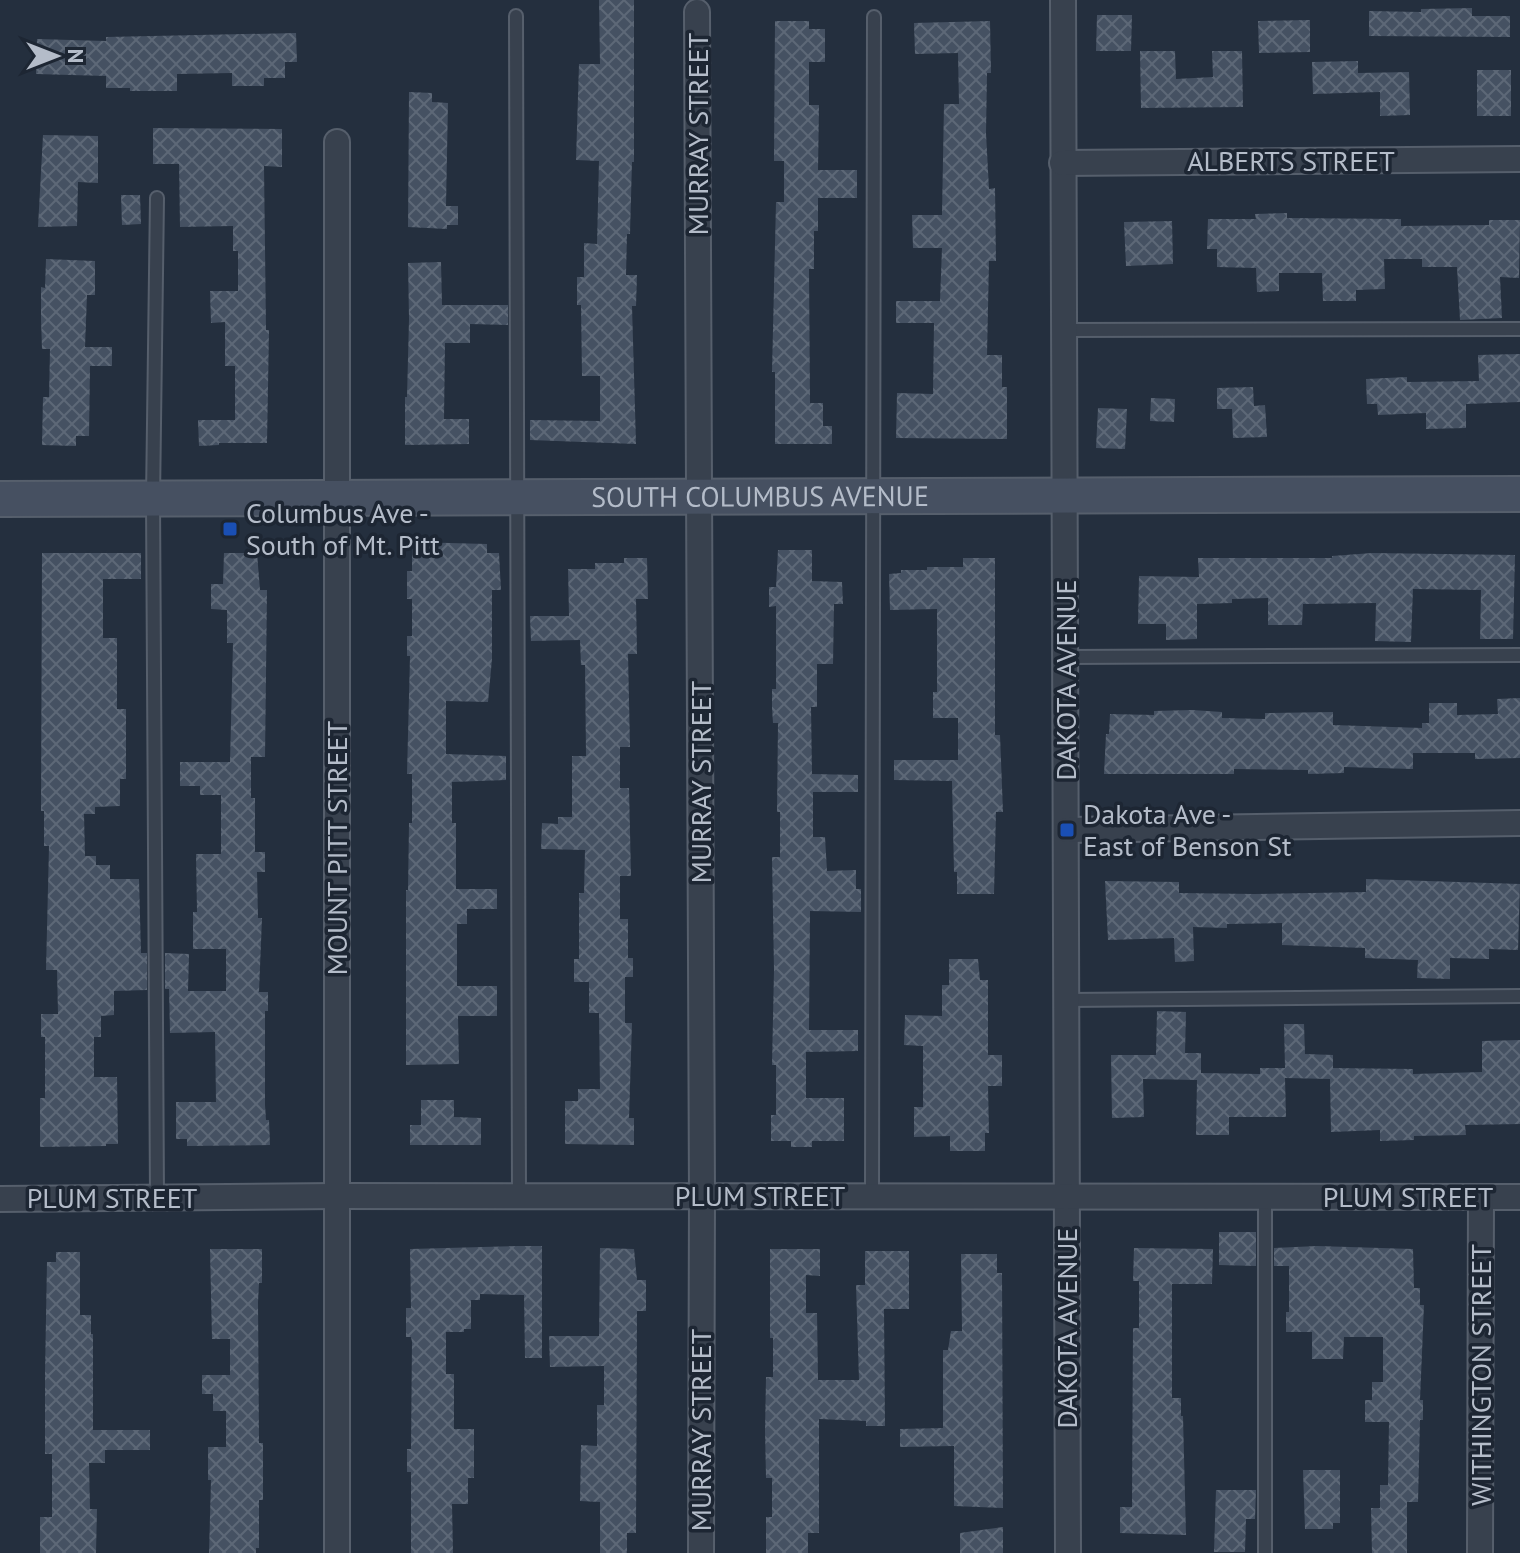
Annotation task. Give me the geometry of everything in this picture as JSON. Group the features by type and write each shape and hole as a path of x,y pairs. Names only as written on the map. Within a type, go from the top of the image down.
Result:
{"main road":[{"name":"SOUTH COLUMBUS AVENUE","path":"0,499 1520,494"}],"street":[{"name":"DAKOTA AVENUE","path":"1063,0 1068,1553"},
{"name":"MURRAY STREET","path":"697,12 701,1553"},
{"name":"MOUNT PITT STREET","path":"337,142 337,1553"},
{"name":"ALBERTS STREET","path":"1062,163 1520,159"},
{"path":"1067,830 1520,823"},
{"name":"PLUM STREET","path":"0,1199 337,1196 1520,1197"},
{"name":"WITHINGTON STREET","path":"1480,1553 1481,1197"}],"lane":[{"path":"516,16 519,1196"},
{"path":"872,1196 874,17"},
{"path":"157,198 153,499 157,1197"},
{"path":"1064,330 1520,329"},
{"path":"1067,657 1520,655"},
{"path":"1067,1000 1520,996"},
{"path":"1265,1197 1265,1553"}],"building":[{"path":"599,0 634,0 634,162 626,275 637,275 636,306 632,306 636,444 530,440 530,420 600,421 600,376 582,376 581,305 577,305 577,277 584,277 584,243 597,244 599,161 576,160 579,64 600,64"},
{"path":"1472,8 1472,16 1510,16 1510,37 1369,36 1369,11 1421,12 1421,9"},
{"path":"1097,15 1132,15 1131,51 1096,51"},
{"path":"1310,20 1310,52 1259,53 1258,21"},
{"path":"775,21 809,21 809,29 825,29 825,62 809,62 809,105 819,105 818,170 857,170 857,198 818,198 814,269 809,269 810,403 823,403 823,426 832,426 832,444 775,444 775,372 772,372 776,202 784,202 784,161 774,161"},
{"path":"990,21 991,73 987,73 986,133 989,189 995,188 996,261 989,261 987,355 1002,355 1002,387 1007,387 1007,439 896,438 897,393 933,394 934,323 896,323 896,301 940,301 942,248 913,248 912,215 942,215 944,104 959,104 958,53 915,54 914,23"},
{"path":"296,33 297,62 285,62 285,78 264,78 264,86 232,86 232,73 177,74 177,91 130,91 130,88 106,88 106,76 36,74 37,39 106,41 106,37"},
{"path":"1140,51 1175,51 1176,79 1213,77 1212,51 1242,51 1243,107 1141,108"},
{"path":"1358,61 1358,73 1409,72 1410,115 1380,116 1380,92 1313,94 1312,62"},
{"path":"1477,70 1511,70 1511,116 1477,116"},
{"path":"409,92 432,93 432,102 448,103 446,206 458,206 458,225 447,225 447,229 408,227"},
{"path":"153,128 282,129 282,167 264,166 266,330 269,330 267,443 199,446 198,420 235,420 235,366 225,366 225,322 211,323 210,291 238,291 238,251 233,251 233,226 180,227 179,164 153,164"},
{"path":"43,135 98,136 98,183 78,182 77,226 38,227"},
{"path":"121,195 140,195 141,224 122,225"},
{"path":"1287,213 1287,218 1401,219 1401,226 1489,225 1489,220 1520,220 1519,278 1500,277 1502,318 1460,320 1457,267 1422,267 1422,259 1384,259 1385,289 1356,290 1356,301 1323,301 1322,273 1279,273 1279,291 1257,292 1256,268 1217,267 1217,249 1207,249 1208,219 1256,219 1255,214"},
{"path":"1172,221 1173,264 1126,266 1124,222"},
{"path":"46,259 95,261 95,295 87,295 85,347 112,347 112,366 90,366 89,436 76,436 76,446 42,445 43,397 49,397 50,349 42,349 41,320 41,287 45,288"},
{"path":"441,262 442,305 508,305 508,325 470,324 470,343 445,343 444,419 469,419 469,444 405,445 408,263"},
{"path":"1520,354 1520,402 1466,404 1466,428 1426,429 1426,413 1378,415 1377,404 1367,404 1366,379 1407,377 1407,382 1479,381 1478,355"},
{"path":"1253,387 1254,406 1265,405 1267,437 1233,438 1232,409 1217,409 1217,388"},
{"path":"1151,398 1175,399 1174,422 1150,421"},
{"path":"1098,408 1127,409 1125,449 1096,448"},
{"path":"412,542 487,544 487,553 499,553 501,590 492,590 492,659 488,702 446,701 446,754 506,756 506,780 452,782 452,823 456,823 456,889 497,889 497,909 467,909 467,924 457,924 457,986 497,986 497,1016 458,1016 459,1064 406,1065 406,890 409,823 412,823 412,774 407,774 410,656 407,656 407,636 412,636 412,599 407,599 407,571 412,571"},
{"path":"778,550 812,550 812,581 842,582 843,604 834,604 833,664 817,664 817,707 811,707 812,774 858,775 858,792 813,792 813,837 825,837 827,871 856,870 856,889 861,889 861,912 810,911 809,1030 858,1030 858,1051 806,1052 806,1098 844,1098 844,1141 812,1141 812,1147 791,1147 791,1141 771,1141 771,1115 776,1115 776,1065 772,1065 772,857 780,857 780,812 777,812 778,723 773,723 772,708 772,689 776,689 776,606 769,607 769,587 776,587"},
{"path":"42,553 141,553 141,579 103,579 103,638 117,638 117,709 126,709 126,779 120,779 120,806 95,807 95,814 84,814 85,856 96,856 96,865 110,865 110,879 139,879 141,953 147,953 147,990 114,991 114,1015 101,1016 101,1037 94,1037 94,1077 117,1077 118,1144 106,1146 40,1147 40,1098 45,1098 45,1037 41,1037 41,1014 58,1014 57,970 46,970 49,846 44,846 44,811 41,811"},
{"path":"224,553 257,553 260,590 267,590 265,757 251,757 251,798 255,798 255,852 265,852 265,872 257,872 258,918 262,918 259,992 268,992 268,1011 265,1011 265,1105 270,1145 187,1146 187,1139 176,1139 176,1102 216,1102 215,1032 170,1033 165,953 189,954 188,991 226,991 226,949 193,949 193,912 197,912 196,854 221,854 221,795 200,795 200,786 180,786 180,762 230,762 233,643 227,643 227,610 211,609 211,584 223,584"},
{"path":"1372,553 1515,555 1513,639 1480,639 1481,590 1413,589 1411,642 1375,641 1376,603 1303,604 1302,625 1268,625 1268,598 1197,604 1197,639 1166,640 1166,624 1138,624 1139,576 1199,577 1198,558 1332,558"},
{"path":"624,558 647,558 648,599 636,599 637,654 628,654 630,747 620,747 620,788 629,788 631,876 620,876 620,919 628,919 628,958 633,958 633,977 625,977 625,1023 632,1023 629,1118 634,1118 634,1145 565,1144 565,1101 578,1101 578,1089 600,1089 599,1013 589,1013 589,982 574,982 574,959 579,959 579,893 584,893 585,850 541,849 542,823 558,824 558,817 572,817 572,756 586,756 585,665 581,665 580,640 531,641 530,616 569,616 568,569 595,569 595,563 624,563"},
{"path":"963,558 995,558 995,735 1000,735 1003,812 996,812 994,894 957,894 952,781 894,780 894,760 958,760 958,718 933,718 933,692 937,692 937,609 890,610 889,574 901,573 901,570 927,570 927,567 963,567"},
{"path":"1520,698 1520,758 1475,759 1475,753 1413,753 1413,769 1344,767 1344,773 1308,774 1308,770 1234,769 1234,774 1104,774 1110,714 1154,715 1154,711 1192,710 1222,712 1222,718 1265,719 1265,713 1333,712 1333,725 1422,728 1422,723 1429,723 1429,703 1457,703 1457,715 1498,714 1497,699"},
{"path":"1366,879 1520,884 1518,950 1489,949 1489,959 1450,958 1450,979 1417,978 1418,960 1365,958 1365,948 1282,945 1282,923 1227,924 1227,928 1193,927 1194,961 1175,962 1174,938 1108,940 1105,881 1179,882 1179,893 1254,894 1366,892"},
{"path":"949,959 978,959 980,980 988,980 988,1055 1002,1055 1002,1086 988,1086 989,1133 985,1133 985,1151 950,1151 950,1136 914,1137 914,1107 923,1107 923,1046 904,1045 905,1015 942,1016 942,985 949,985"},
{"path":"1157,1011 1186,1012 1185,1053 1201,1053 1201,1073 1260,1074 1260,1068 1285,1068 1284,1024 1304,1024 1305,1054 1333,1055 1333,1068 1413,1069 1413,1074 1482,1072 1482,1041 1520,1040 1520,1124 1465,1125 1466,1135 1414,1136 1414,1140 1380,1141 1380,1130 1331,1132 1330,1079 1285,1078 1286,1117 1229,1117 1229,1135 1196,1135 1197,1080 1143,1079 1144,1117 1112,1118 1111,1055 1156,1055"},
{"path":"421,1100 454,1100 454,1117 481,1118 481,1145 410,1145 410,1125 421,1125"},
{"path":"1219,1232 1256,1232 1256,1266 1219,1265"},
{"path":"542,1246 542,1358 525,1358 524,1295 480,1294 480,1300 471,1300 471,1329 446,1332 446,1374 454,1374 454,1429 474,1429 474,1478 468,1478 468,1504 452,1504 453,1553 411,1553 411,1472 407,1472 407,1449 411,1449 412,1342 411,1337 406,1337 406,1308 411,1308 410,1249"},
{"path":"600,1248 634,1249 637,1280 646,1280 646,1311 637,1311 636,1533 627,1533 627,1553 600,1553 600,1502 580,1501 581,1445 597,1446 597,1405 604,1405 604,1366 550,1367 549,1336 599,1336"},
{"path":"1134,1248 1213,1249 1212,1284 1172,1284 1172,1398 1181,1398 1183,1416 1186,1535 1120,1533 1120,1507 1132,1507 1133,1328 1139,1328 1139,1281 1133,1281"},
{"path":"1274,1248 1413,1249 1414,1288 1420,1288 1420,1305 1424,1305 1420,1400 1423,1400 1423,1420 1420,1420 1418,1502 1407,1502 1407,1553 1372,1553 1371,1508 1380,1508 1380,1485 1388,1485 1389,1422 1365,1422 1365,1400 1372,1400 1372,1382 1383,1382 1383,1337 1344,1337 1343,1359 1312,1359 1312,1332 1286,1332 1289,1266 1274,1266"},
{"path":"210,1249 262,1249 262,1283 259,1283 258,1302 259,1443 263,1443 263,1500 259,1500 259,1548 256,1548 256,1553 209,1553 211,1480 208,1480 208,1447 226,1447 226,1411 213,1411 213,1394 202,1394 202,1375 230,1375 230,1339 212,1339"},
{"path":"770,1249 820,1249 820,1276 806,1275 806,1313 817,1313 818,1380 859,1380 856,1285 865,1285 865,1251 909,1251 909,1309 884,1309 885,1426 866,1426 866,1421 819,1419 819,1533 808,1533 808,1553 766,1553 766,1517 772,1517 772,1478 766,1478 765,1431 766,1377 773,1377"},
{"path":"56,1252 80,1252 80,1315 91,1315 93,1334 93,1430 150,1430 150,1450 105,1450 105,1463 89,1463 90,1509 97,1509 96,1553 40,1553 40,1517 52,1517 52,1454 45,1454 45,1373 47,1262 56,1262"},
{"path":"961,1254 997,1254 997,1273 1002,1273 1003,1508 954,1506 954,1446 900,1447 900,1429 943,1428 943,1350 948,1350 951,1331 962,1331"},
{"path":"1303,1470 1340,1470 1340,1523 1333,1523 1333,1529 1305,1529"},
{"path":"1216,1490 1256,1490 1255,1519 1246,1519 1245,1552 1214,1552"},
{"path":"1003,1527 1003,1553 960,1553 960,1533"}],"place":[{"name":"Columbus Ave - South of Mt. Pitt","path":"230,529"},
{"name":"Dakota Ave - East of Benson St","path":"1067,830"}]}
